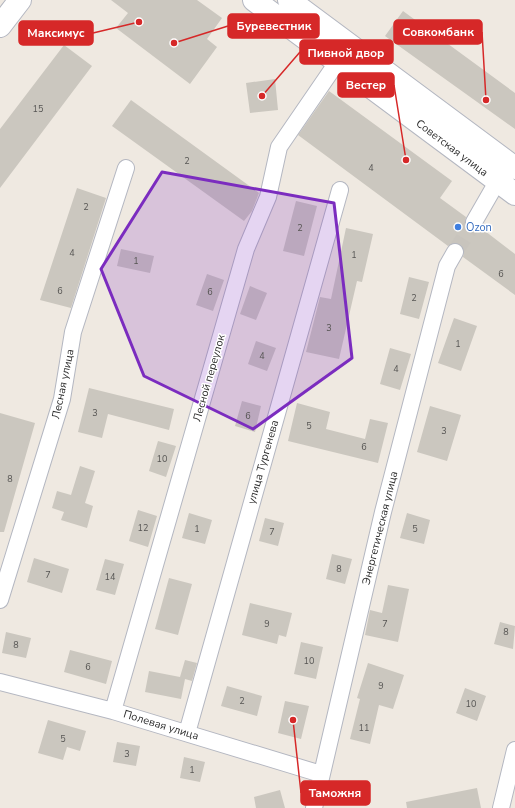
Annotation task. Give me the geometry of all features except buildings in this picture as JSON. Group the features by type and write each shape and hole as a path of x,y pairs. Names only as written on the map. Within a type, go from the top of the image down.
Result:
{"main road":[{"path":"0,26 20,0"},
{"name":"Советская улица","path":"254,0 515,194"},
{"name":"Советская улица","path":"289,0 515,168"}],"street":[{"name":"Лесной переулок","path":"114,711 246,249 268,197 279,147 338,61"},
{"name":"Лесная улица","path":"0,600 62,399 73,332 126,168"},
{"path":"474,222 497,182"},
{"name":"улица Тургенева","path":"187,733 340,190"},
{"name":"Энергетическая улица","path":"314,808 387,496 447,266 455,252"},
{"name":"Полевая улица","path":"0,682 114,711 321,774"},
{"path":"500,808 515,750"}],"highlighted area":[{"path":"162,172 334,203 352,358 253,429 144,376 101,269"}],"tunnel":[{"path":"455,252 474,222"}],"place":[{"name":"Максимус","path":"139,22"},
{"name":"Буревестник","path":"174,43"},
{"name":"Пивной двор","path":"262,96"},
{"name":"Совкомбанк","path":"486,100"},
{"name":"Вестер","path":"406,160"},
{"name":"Ozon","path":"458,227"},
{"name":"Таможня","path":"293,720"}]}
